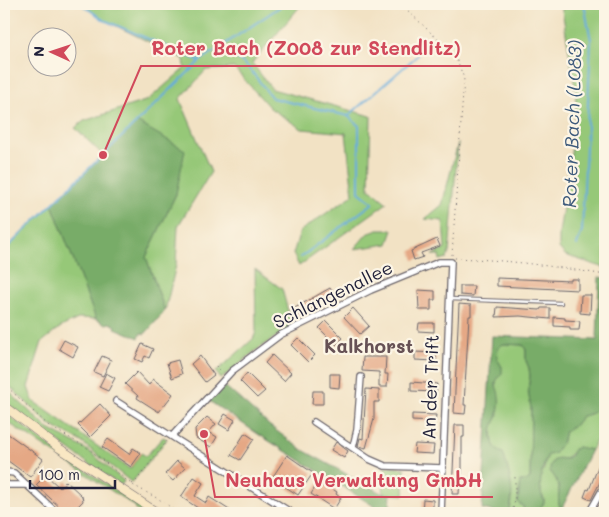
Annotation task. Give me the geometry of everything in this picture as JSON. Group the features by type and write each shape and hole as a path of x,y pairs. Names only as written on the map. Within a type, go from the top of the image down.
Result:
{"main road":[{"path":"4,406 60,448 158,513"}],"street":[{"name":"An der Trift","path":"441,513 452,260"},
{"name":"Schlangenallee","path":"173,436 232,371 280,335 371,290 439,262 452,260"},
{"path":"353,447 357,430 361,377"},
{"path":"116,400 292,513"},
{"path":"314,422 368,459 385,466 443,468"},
{"path":"4,476 6,472 14,473 57,513"},
{"path":"4,480 7,485 27,485"},
{"path":"589,513 605,485"}],"lane":[{"path":"450,299 561,303"}],"path":[{"path":"401,4 455,56 464,78 452,260 500,260 551,265 605,276"},
{"path":"216,366 218,371"},
{"path":"4,384 49,426 89,449 131,484 164,502 177,513"},
{"path":"131,484 136,481 173,436"},
{"path":"512,513 515,500 515,476"}],"green space":[{"path":"98,4 302,4 252,63 272,89 371,116 369,188 387,203 299,266 293,254 300,231 353,195 346,133 302,129 270,108 234,68 206,70 180,99 211,172 178,226 176,265 165,311 146,257 176,194 137,122 103,155 75,128 84,121 148,100 185,68 184,59 104,20 87,8"},
{"path":"561,4 605,4 605,268 565,255 559,248 559,234 574,132 576,93"},
{"path":"137,122 185,150 176,194 146,257 165,311 145,334 141,333 139,338 115,328 116,326 110,323 106,324 96,319 52,204"},
{"path":"458,143 449,253 447,258 440,260 439,255 432,255 445,249 443,221 425,219 442,205"},
{"path":"52,204 96,319 80,318 61,327 42,342 28,387 33,401 130,469 141,453 146,456 163,437 167,439 131,482 80,441 50,425 4,381 4,250"},
{"path":"378,230 393,230 388,244 354,249 367,234"},
{"path":"255,269 282,289 292,326 255,351 221,379 216,372 253,339 256,332"},
{"path":"599,277 605,278 605,381 600,403 598,408 582,416 573,427 565,431 562,443 554,454 548,455 541,478 541,493 544,503 539,509 539,513 524,513 523,506 518,503 520,481 528,481 530,478 531,408 528,390 530,376 526,361 526,350 523,345 503,344 498,348 497,358 502,367 502,373 496,383 499,405 492,431 492,439 497,449 503,453 510,476 512,498 509,513 482,509 492,336 597,340"},
{"path":"503,344 523,345 526,350 526,361 530,376 528,390 531,408 530,478 528,481 520,481 518,502 523,506 524,513 509,513 512,501 498,451 493,445 492,427 498,416 496,379 502,367 496,358 498,348"},
{"path":"605,381 605,409 597,430 599,436 591,450 578,447 565,459 558,458 553,461 550,471 559,487 561,510 559,513 539,513 539,509 544,503 541,493 540,475 548,455 562,443 565,431 573,427 582,416 591,414 601,400 601,392"},
{"path":"4,387 47,428 89,451 124,481 123,483 120,485 89,464 4,402"},
{"path":"226,387 270,426 301,449 383,494 391,494 390,507 401,513 385,513 261,436 209,401 219,389"},
{"path":"4,412 58,452 150,513 140,513 135,509 136,507 4,420"},
{"path":"578,447 591,450 561,510 559,487 550,471 550,467 554,460 566,459"},
{"path":"385,467 405,468 404,495 383,494"}],"building":[{"path":"437,239 440,246 421,253 423,257 414,260 411,251"},
{"path":"497,278 571,281 571,279 578,279 578,290 497,286"},
{"path":"460,286 474,286 473,296 460,295"},
{"path":"330,288 334,294 319,302 321,304 297,317 293,309"},
{"path":"418,290 435,291 435,300 431,300 431,310 419,310"},
{"path":"581,295 591,295 590,314 580,313"},
{"path":"459,304 471,305 465,414 454,413"},
{"path":"497,307 540,310 541,308 550,308 550,319 520,316 496,317"},
{"path":"353,308 369,326 360,334 344,317"},
{"path":"554,317 580,321 579,330 570,330 570,327 554,326"},
{"path":"326,321 343,338 336,345 319,328"},
{"path":"419,323 434,323 434,332 418,331"},
{"path":"298,338 315,355 308,362 291,345"},
{"path":"64,340 78,347 73,357 59,349"},
{"path":"142,344 153,349 149,358 145,356 142,362 135,359"},
{"path":"415,352 436,353 436,361 415,360"},
{"path":"272,355 291,373 284,381 265,363"},
{"path":"102,356 111,360 103,376 94,372"},
{"path":"200,356 214,375 205,382 191,364"},
{"path":"363,357 386,357 385,374 388,374 387,387 379,387 379,372 362,371"},
{"path":"178,360 182,374 172,378 167,363"},
{"path":"137,372 149,385 153,379 173,394 159,412 137,398 138,396 125,384"},
{"path":"106,373 115,378 108,391 99,387"},
{"path":"247,373 265,391 257,398 240,381"},
{"path":"330,374 340,374 339,388 330,387"},
{"path":"411,382 437,384 436,392 411,391"},
{"path":"366,389 379,390 379,402 374,402 374,419 366,448 358,446 360,438 363,439"},
{"path":"313,391 323,391 323,404 312,404"},
{"path":"100,404 111,416 90,437 78,425"},
{"path":"225,414 235,420 229,430 219,424"},
{"path":"412,414 436,415 435,422 412,421"},
{"path":"207,417 216,424 209,432 217,437 211,447 196,438 195,429"},
{"path":"455,425 464,425 464,437 462,437 462,475 460,474 459,494 452,494"},
{"path":"4,431 43,459 30,477 4,458"},
{"path":"245,433 254,439 240,460 231,455"},
{"path":"108,439 129,454 133,448 141,453 131,467 102,447"},
{"path":"336,442 348,451 344,458 331,450"},
{"path":"415,444 434,445 433,454 414,453"},
{"path":"287,455 313,473 298,495 272,478"},
{"path":"177,461 185,468 173,481 165,474"},
{"path":"600,462 605,465 605,475 591,500 584,497 587,489 589,490"},
{"path":"46,475 60,488 66,481 82,496 83,501 71,513 66,513 36,485"},
{"path":"194,477 203,483 195,496 206,503 209,497 234,513 199,513 201,510 181,497"},
{"path":"318,483 324,487 325,484 337,492 336,494 341,498 334,509 311,494"},
{"path":"423,499 433,500 433,513 422,513"}],"waterway":[{"path":"81,4 104,20 200,61"},
{"path":"4,243 11,244 200,61 284,4"},
{"name":"Roter Bach (L083)","path":"577,245 582,231 591,40 584,4"},
{"path":"222,46 249,68 272,98 348,116 418,55"},
{"path":"301,257 373,203 359,192 359,126 348,116"},
{"path":"4,250 11,244"}],"place":[{"name":"Roter Bach (Z008 zur Stendlitz)","path":"103,155"},
{"name":"Neuhaus Verwaltung GmbH","path":"204,434"}],"district":[{"name":"Kalkhorst","path":"369,346"}]}
